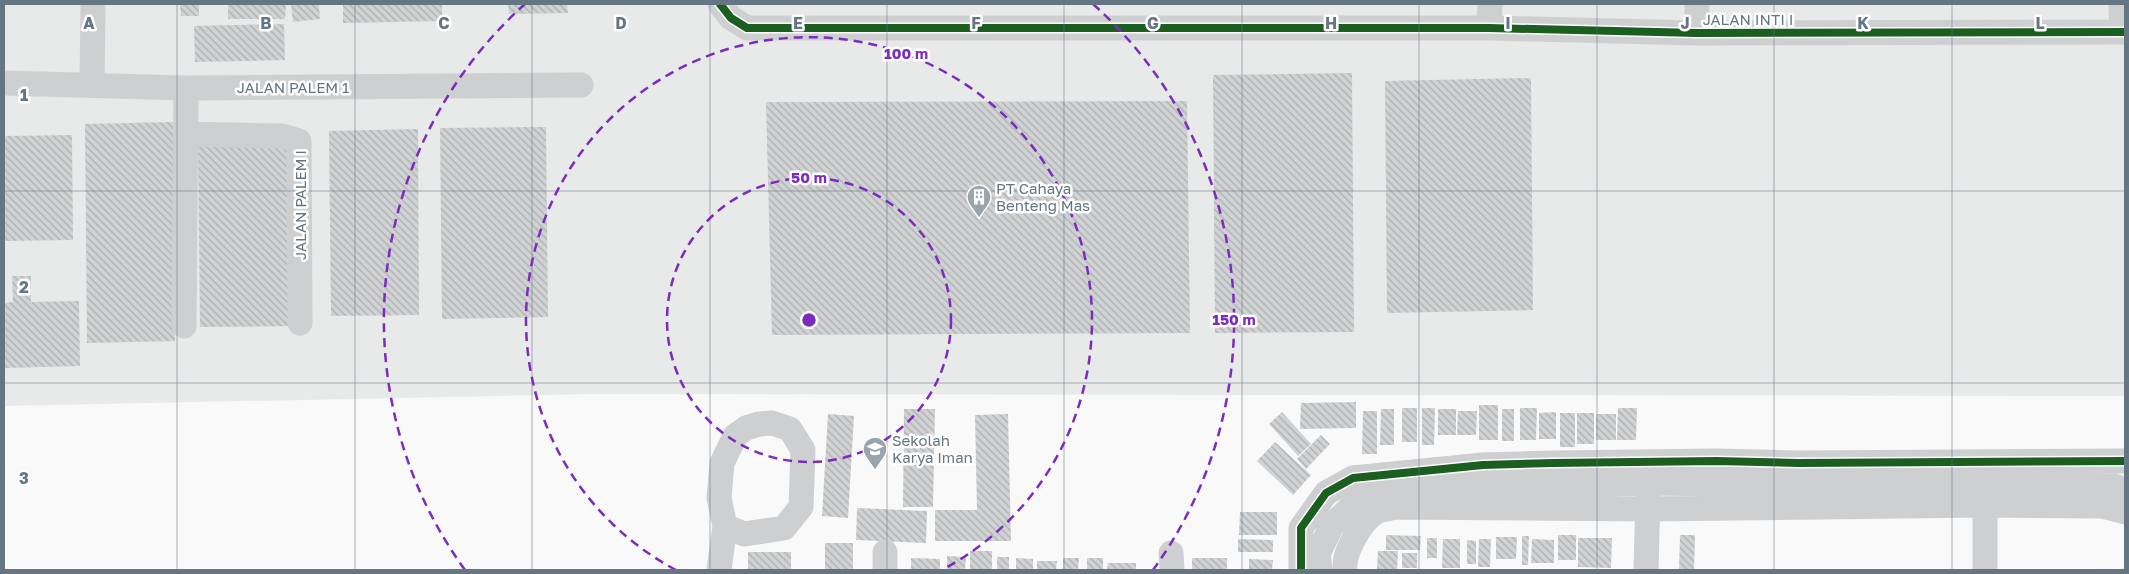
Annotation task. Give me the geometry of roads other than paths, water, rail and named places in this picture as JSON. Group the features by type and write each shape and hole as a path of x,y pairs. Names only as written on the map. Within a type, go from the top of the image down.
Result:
{"street":[{"path":"92,85 93,4"},
{"name":"JALAN INTI I","path":"720,4 731,18 747,28 1490,16 1697,33 2124,32"},
{"path":"1697,4 1697,33"},
{"path":"2121,4 2124,32"},
{"name":"JALAN PALEM 1","path":"4,83 186,88 582,85"},
{"path":"184,326 186,88"},
{"name":"JALAN PALEM I","path":"186,134 282,136 300,141 300,323"},
{"path":"720,570 725,526 719,498 722,463 729,445 735,436 746,428 759,424 772,423 790,429 803,450 802,507 784,528 744,534 725,526"},
{"path":"1320,570 1318,554 1332,525 1362,497 1482,476 1716,460 1797,474 2102,506 2125,511"},
{"path":"1302,570 1301,528 1326,493 1352,478 1482,476 1649,482 2125,461"},
{"path":"1646,570 1649,482"},
{"path":"1345,570 1344,562 1350,542 1376,512 1395,507 1648,509 1985,495 2105,484 2125,489"},
{"path":"1985,495 1986,570"}],"place":[{"name":"PT Cahaya Benteng Mas","path":"979,218"},
{"name":"Sekolah Karya Iman","path":"875,470"}]}
